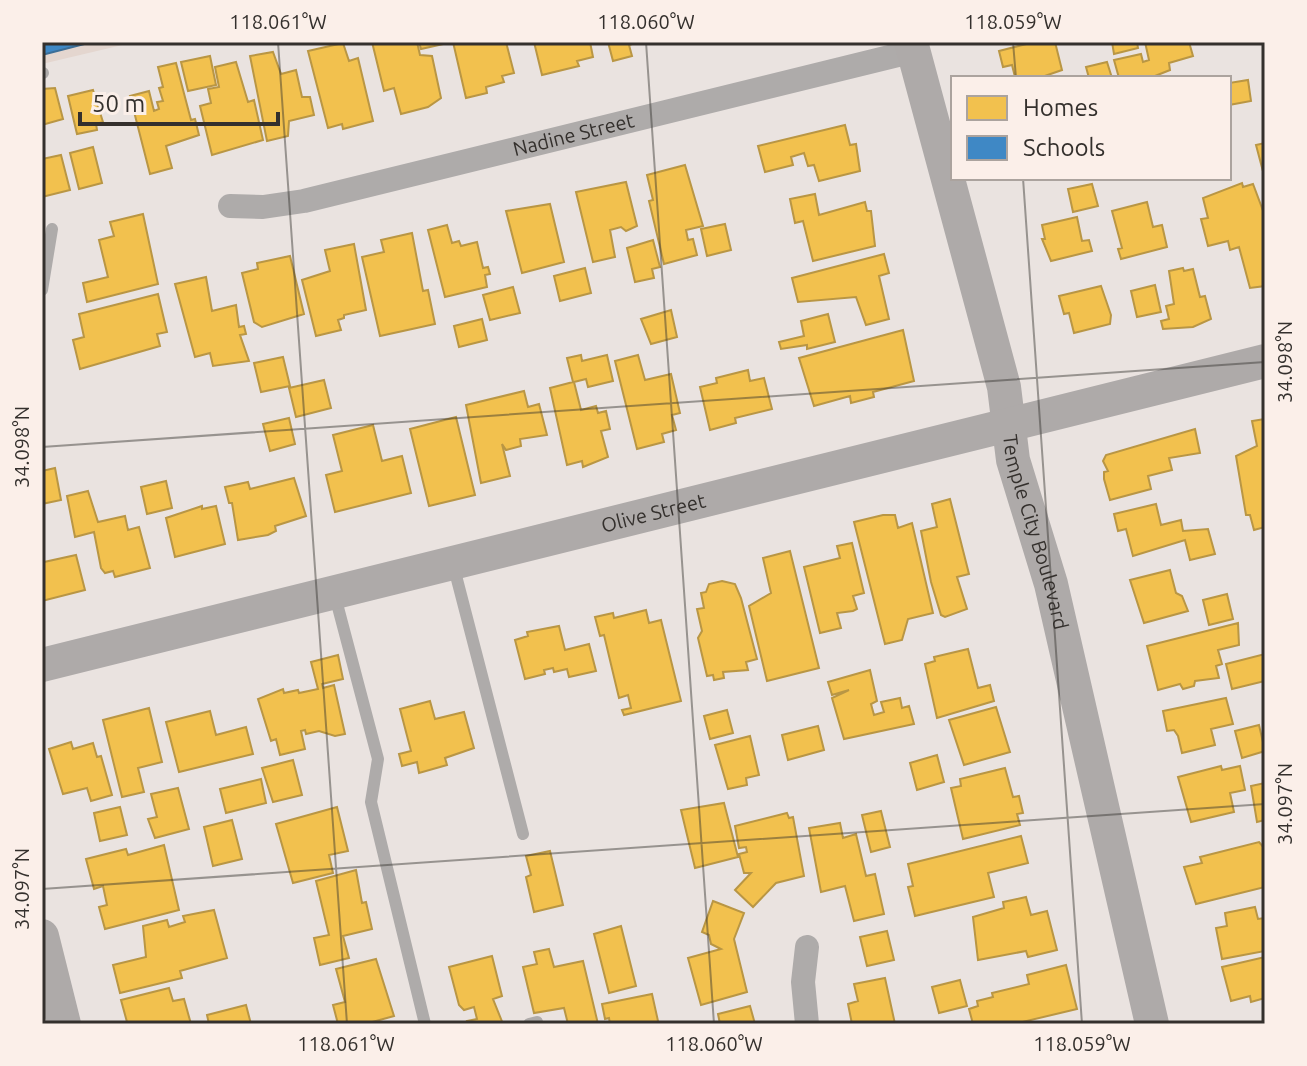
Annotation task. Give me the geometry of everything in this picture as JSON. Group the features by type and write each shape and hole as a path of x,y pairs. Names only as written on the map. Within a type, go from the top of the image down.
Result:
{"street":[{"name":"Nadine Street","path":"230,206 263,207 304,201 913,47"},
{"name":"Temple City Boulevard","path":"913,47 1004,387 1013,460 1051,584 1152,1024"},
{"name":"Olive Street","path":"42,665 1265,361"},
{"path":"42,936 64,1024"},
{"path":"807,947 803,982 807,1024"}],"lane":[{"path":"42,290 52,229"},
{"path":"453,564 523,834"},
{"path":"334,593 378,759 371,802 425,1024"}],"shaded area":[{"path":"42,42 135,42 42,64"}],"building: Homes":[{"path":"372,42 417,42 420,55 432,56 441,98 428,107 401,114 394,88 384,91"},
{"path":"419,42 448,42 448,43 421,49"},
{"path":"453,42 506,42 514,73 502,76 504,82 486,87 487,93 466,98"},
{"path":"534,42 590,42 593,57 577,61 579,66 542,75"},
{"path":"608,42 639,42 629,45 632,56 613,61"},
{"path":"1034,42 1055,42 1062,70 1045,76 1015,76 1012,65 1003,67 999,51"},
{"path":"1112,42 1137,42 1138,48 1114,54"},
{"path":"1145,42 1189,42 1193,56 1169,63 1170,70 1155,76 1118,76 1114,60 1141,54 1143,62 1149,60"},
{"path":"343,43 349,61 358,58 373,121 343,129 342,124 328,128 308,51"},
{"path":"273,52 281,74 296,70 302,97 310,97 314,115 289,121 288,136 267,141 250,56"},
{"path":"210,56 216,85 188,91 181,62"},
{"path":"236,62 248,102 254,100 263,140 212,155 200,106 211,103 208,89 219,87 215,67"},
{"path":"1107,62 1111,76 1088,76 1086,67"},
{"path":"176,63 191,120 195,119 199,135 166,146 172,168 150,174 130,96 149,91 154,111 159,109 157,102 163,101 159,88 163,87 158,67"},
{"path":"1248,80 1251,101 1231,105 1231,83"},
{"path":"55,88 63,119 42,125 42,89"},
{"path":"93,90 103,122 96,124 97,130 77,134 68,96"},
{"path":"845,125 850,145 856,144 860,171 819,181 814,165 808,166 804,153 791,157 793,165 765,172 758,146"},
{"path":"1265,143 1265,179 1256,145"},
{"path":"93,147 102,183 79,189 70,153"},
{"path":"61,155 70,190 42,197 42,159"},
{"path":"685,165 703,226 686,230 688,240 693,239 697,255 664,264 649,201 653,200 647,175"},
{"path":"626,182 637,226 626,231 621,227 610,230 615,257 593,262 576,192"},
{"path":"1242,183 1243,187 1253,184 1265,216 1265,286 1250,288 1239,247 1230,250 1228,241 1208,246 1201,219 1208,218 1203,198"},
{"path":"1092,184 1098,206 1073,212 1068,189"},
{"path":"815,194 819,215 865,202 867,211 871,211 875,246 813,261 803,221 795,223 790,199"},
{"path":"1147,202 1153,227 1162,225 1167,247 1121,259 1118,249 1122,248 1112,211"},
{"path":"550,204 564,262 522,273 506,211"},
{"path":"143,214 158,284 87,302 83,283 108,277 99,240 114,236 110,222"},
{"path":"1077,217 1082,241 1089,240 1092,251 1051,261 1042,239 1045,239 1042,225"},
{"path":"725,224 731,250 707,256 701,229"},
{"path":"447,225 452,243 459,241 461,246 477,242 483,268 488,267 490,274 485,275 487,287 445,297 428,230"},
{"path":"412,233 423,291 428,290 435,324 380,336 362,257 384,252 381,240"},
{"path":"653,240 660,267 652,269 654,278 635,282 627,248"},
{"path":"354,244 366,310 344,315 338,320 341,330 316,336 302,280 330,271 325,250"},
{"path":"884,254 889,273 879,276 889,319 866,325 856,297 798,302 792,278"},
{"path":"290,256 304,314 262,327 254,322 242,273 258,269 257,263"},
{"path":"585,268 591,293 560,301 554,276"},
{"path":"1183,268 1184,271 1193,269 1200,297 1205,296 1211,319 1193,327 1163,329 1161,321 1169,319 1166,306 1174,304 1169,271"},
{"path":"206,277 212,311 236,305 239,327 244,326 246,334 240,335 249,361 213,366 210,353 195,357 175,284"},
{"path":"1155,285 1161,312 1137,317 1131,291"},
{"path":"1101,286 1111,315 1110,324 1074,333 1069,313 1064,314 1059,296"},
{"path":"513,287 520,313 490,320 483,295"},
{"path":"158,294 167,332 157,334 160,346 80,369 73,340 84,337 79,314"},
{"path":"671,310 677,337 651,344 641,319"},
{"path":"828,314 835,342 807,349 807,345 781,349 779,342 804,336 801,321"},
{"path":"482,319 487,340 459,347 454,326"},
{"path":"903,330 914,381 873,392 874,397 851,403 850,396 814,406 799,358"},
{"path":"581,355 582,361 607,355 613,381 588,387 586,379 574,382 581,410 596,406 598,413 606,411 610,429 601,431 608,457 583,467 582,461 567,465 550,388 573,382 567,358"},
{"path":"638,355 645,380 671,374 680,413 672,415 676,430 662,434 664,442 637,449 615,361"},
{"path":"283,357 290,386 261,392 254,363"},
{"path":"748,370 750,381 764,378 772,409 735,418 736,423 710,430 700,387 717,383 716,378"},
{"path":"324,380 331,408 296,417 289,388"},
{"path":"524,391 528,407 539,404 547,435 520,439 521,446 506,450 502,444 510,476 481,483 466,405"},
{"path":"456,417 475,495 429,506 410,429"},
{"path":"289,418 295,444 270,451 263,424"},
{"path":"1265,419 1265,527 1254,530 1250,515 1246,515 1236,456 1257,446 1252,421"},
{"path":"373,425 382,461 402,456 411,493 335,512 326,475 342,471 333,435"},
{"path":"1195,429 1200,453 1169,458 1172,470 1148,476 1151,489 1110,500 1104,479 1104,472 1108,471 1103,461 1106,455"},
{"path":"55,468 61,500 42,504 42,471"},
{"path":"294,478 306,516 275,526 276,531 268,535 238,540 232,503 229,503 225,487 248,482 250,489"},
{"path":"166,481 172,508 147,514 141,487"},
{"path":"88,491 98,522 125,516 128,530 139,527 150,568 115,577 113,571 105,573 101,568 94,532 75,537 67,496"},
{"path":"950,499 969,574 957,577 967,609 945,617 941,615 931,582 921,531 937,527 932,504"},
{"path":"1156,504 1161,525 1181,520 1183,531 1208,529 1215,554 1190,560 1185,540 1133,556 1126,529 1118,531 1114,514"},
{"path":"202,506 202,509 216,506 225,544 175,557 166,518"},
{"path":"895,515 898,528 912,523 933,613 908,619 902,640 885,644 854,522"},
{"path":"852,543 864,593 853,596 857,609 837,613 841,628 820,633 804,567 840,558 837,546"},
{"path":"790,551 819,668 767,681 749,606 771,593 763,558"},
{"path":"42,553 44,562 76,555 85,590 42,601"},
{"path":"1170,570 1176,593 1182,596 1188,611 1144,623 1130,580"},
{"path":"722,581 735,584 757,659 746,662 748,670 723,672 724,678 714,680 713,675 707,676 698,638 702,631 697,609 704,608 701,593 706,592 709,584"},
{"path":"1227,594 1233,619 1209,625 1203,600"},
{"path":"646,610 649,623 661,620 681,701 624,715 622,710 631,708 628,695 619,698 604,635 600,636 595,617 613,613 614,618"},
{"path":"1238,623 1239,645 1218,650 1222,664 1216,666 1219,678 1195,681 1194,686 1183,689 1180,684 1158,690 1147,646"},
{"path":"559,626 565,650 589,644 596,671 569,677 567,669 554,672 553,668 544,670 545,674 525,679 515,640 528,636 527,632"},
{"path":"968,649 978,688 990,685 994,701 937,718 925,664 935,661 934,657"},
{"path":"1265,654 1265,681 1232,689 1226,664"},
{"path":"338,655 343,679 322,684 323,688 334,685 345,734 335,736 319,731 306,734 305,730 301,731 305,749 280,755 276,739 271,741 258,699 283,689 284,693 298,690 299,693 318,689 311,662"},
{"path":"870,670 877,701 871,704 874,715 884,712 881,702 900,698 902,708 909,706 914,724 844,739 832,698 849,690 832,695 828,682"},
{"path":"1226,698 1233,724 1211,729 1215,745 1182,753 1174,730 1167,731 1163,711"},
{"path":"430,701 435,719 464,712 474,748 445,758 447,765 419,773 417,762 402,766 399,754 411,751 400,709"},
{"path":"996,707 1010,752 964,765 949,720"},
{"path":"149,708 162,762 138,768 144,792 122,797 103,720"},
{"path":"727,710 733,733 710,739 704,716"},
{"path":"210,711 216,735 246,727 253,754 179,772 166,722"},
{"path":"1259,725 1265,751 1242,758 1235,731"},
{"path":"818,726 824,750 788,760 782,735"},
{"path":"750,736 759,775 746,778 747,785 728,789 715,745"},
{"path":"71,742 73,749 93,743 97,757 101,756 112,795 91,801 87,788 63,794 49,749"},
{"path":"937,755 944,782 917,790 910,763"},
{"path":"293,760 302,795 273,802 262,768"},
{"path":"1221,766 1222,770 1240,766 1245,790 1230,793 1234,812 1191,822 1178,777"},
{"path":"1005,768 1013,797 1019,796 1023,813 1017,814 1020,825 963,839 951,788 961,786 960,779"},
{"path":"261,779 266,803 226,813 220,789"},
{"path":"1265,783 1265,820 1257,822 1251,786"},
{"path":"178,788 189,829 155,838 148,819 157,817 151,794"},
{"path":"724,803 738,857 695,868 681,810"},
{"path":"120,807 127,835 100,841 94,813"},
{"path":"337,807 348,851 329,855 333,873 293,883 276,824"},
{"path":"881,811 890,847 871,852 862,815"},
{"path":"787,813 789,818 793,817 804,876 776,883 753,907 735,890 751,873 744,873 739,854 747,852 746,847 739,848 735,826"},
{"path":"232,820 242,859 213,866 204,827"},
{"path":"840,823 843,838 856,834 866,876 875,874 884,914 854,921 845,886 821,892 809,828"},
{"path":"1021,836 1028,863 988,873 994,897 915,916 908,887 913,886 908,864"},
{"path":"1259,842 1265,849 1265,887 1196,904 1184,867 1202,863 1200,857"},
{"path":"164,845 179,910 105,929 99,907 107,905 103,886 94,889 86,859 126,849 128,855"},
{"path":"550,851 563,905 534,912 526,877 531,875 526,856"},
{"path":"356,870 362,903 366,902 372,929 343,936 349,958 320,965 314,938 329,935 316,881"},
{"path":"1026,897 1031,915 1047,911 1057,950 1028,957 1026,951 978,960 973,917 1004,908 1003,902"},
{"path":"713,901 744,913 734,939 747,992 701,1005 688,958 721,949 711,944 709,935 702,932"},
{"path":"1255,907 1258,919 1265,918 1265,951 1222,959 1216,928 1227,926 1225,913"},
{"path":"214,910 227,958 180,971 182,978 120,993 113,965 146,957 143,926 167,920 169,927 185,922 183,916"},
{"path":"621,926 636,986 609,993 594,934"},
{"path":"887,931 894,960 867,966 860,937"},
{"path":"549,949 554,967 583,961 598,1024 568,1024 564,1008 534,1013 523,967 537,964 534,952"},
{"path":"492,956 502,996 493,999 503,1024 468,1024 467,1021 477,1019 474,1007 464,1010 459,1005 449,967"},
{"path":"1265,957 1265,998 1251,1002 1250,996 1231,1001 1222,967"},
{"path":"376,959 394,1016 365,1024 338,1024 333,1005 345,1002 336,969"},
{"path":"1066,965 1077,1009 1014,1024 973,1024 969,1009 978,1006 977,1001 993,997 992,993 1029,984 1027,975"},
{"path":"885,978 895,1024 852,1024 848,1004 858,1001 854,984"},
{"path":"960,980 967,1006 939,1013 932,987"},
{"path":"169,988 173,1001 184,999 191,1024 127,1022 121,1000"},
{"path":"652,994 658,1021 654,1024 610,1024 609,1018 605,1019 602,1004"},
{"path":"246,1005 251,1024 209,1024 207,1015"},
{"path":"750,1006 755,1024 720,1024 718,1014"}],"building: Schools":[{"path":"42,42 92,42 42,55"}]}
